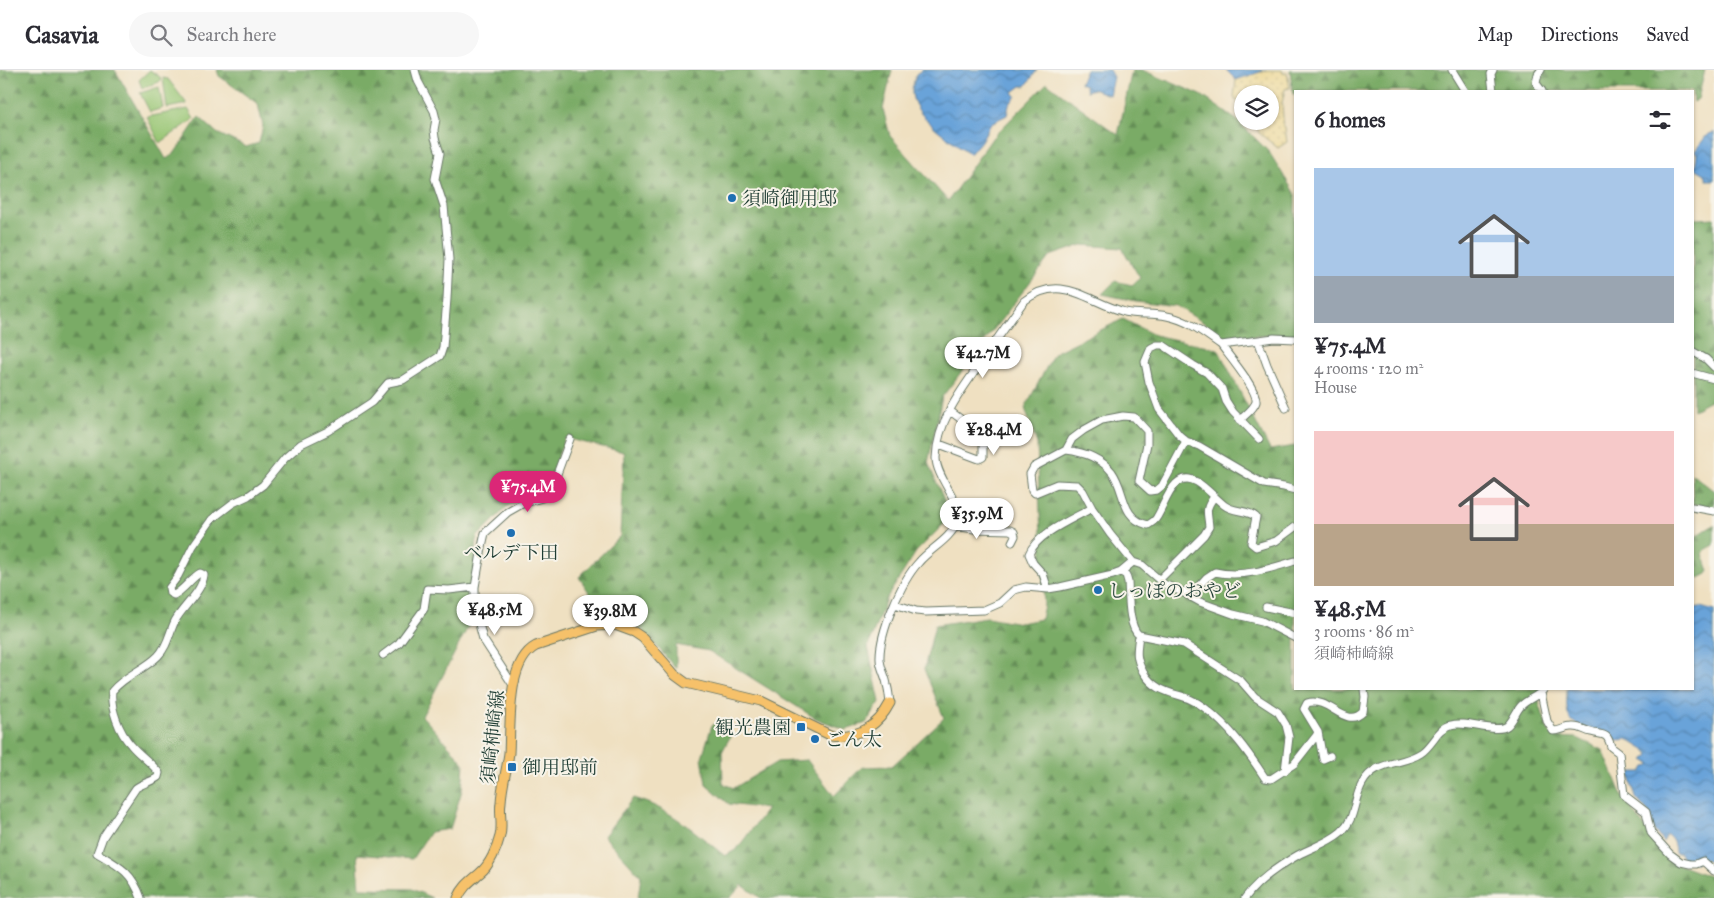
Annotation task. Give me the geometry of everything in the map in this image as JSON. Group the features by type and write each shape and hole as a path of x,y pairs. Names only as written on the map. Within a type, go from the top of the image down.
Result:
{"main road":[{"name":"須崎柿崎線","path":"458,898 468,882 488,864 500,836 500,803 508,754 510,705 513,685 521,662 529,649 597,626 614,625 634,632 643,638 675,675 686,683 761,701 830,735 847,736 862,732 876,724 890,703"}],"street":[{"path":"141,898 124,870 97,853 102,837 136,788 144,782 153,781 158,777 154,766 130,745 121,730 111,699 112,691 127,676 150,663 164,650 174,622 184,606 200,587 204,575 200,573 192,578 180,592 174,595 170,592 169,588 178,576 193,546 212,518 264,485 285,458 301,444 328,431 372,402 388,383 403,380 440,356 443,346 448,299 449,259 444,206 435,179 440,153 435,138 436,119 434,111 418,81 415,70"},
{"path":"1452,70 1464,90"},
{"path":"1492,70 1493,90"},
{"path":"1541,70 1536,83 1541,90"},
{"path":"890,703 887,684 880,662 881,646 886,624 913,569 920,560 946,538 955,526 959,514 937,470 936,458 940,434 958,395 1024,301 1034,293 1046,289 1062,288 1125,312 1167,316 1193,325 1221,345 1251,387 1256,403 1252,410 1240,420"},
{"path":"1221,345 1274,338 1294,339"},
{"path":"1258,340 1286,408"},
{"path":"1259,439 1240,420 1226,401 1222,389 1207,373 1163,345 1151,348 1145,362 1149,382 1159,409 1186,441 1199,446 1264,484 1294,490"},
{"path":"1694,353 1706,359 1714,367"},
{"path":"1694,374 1714,379"},
{"path":"938,444 979,460 983,457 981,434 950,412"},
{"path":"1186,441 1162,486 1157,490 1150,491 1139,480 1148,436 1147,431 1134,417 1123,416 1102,420 1072,439 1066,450 1034,467 1030,474 1032,490 1035,493 1057,484 1077,485 1083,491 1110,534 1133,562 1142,566 1158,580 1208,605 1262,622 1294,638"},
{"path":"513,685 483,639 475,609 474,587 485,533 508,512 522,504 542,498 552,490 570,440"},
{"path":"1066,450 1081,452 1105,465 1112,472 1118,484 1124,504 1133,518 1139,523 1148,525 1156,519 1175,484 1190,478 1227,507 1236,512 1251,513 1256,517 1251,543 1256,547 1276,541 1294,528"},
{"path":"1158,580 1204,535 1209,526 1207,506 1214,497"},
{"path":"1694,507 1714,511"},
{"path":"1048,589 1043,574 1033,564 1029,554 1035,542 1092,508"},
{"path":"955,526 974,529 1010,530 1016,536 1012,542"},
{"path":"1182,592 1197,588 1215,572 1229,575 1246,574 1294,561"},
{"path":"895,604 916,611 926,612 984,610 1000,603 1014,590 1026,587 1048,589 1113,575 1121,572 1133,562"},
{"path":"1121,572 1126,575 1128,582 1134,632 1139,635 1184,644 1241,681 1256,697 1278,712 1286,725 1289,737 1285,771"},
{"path":"383,655 399,643 424,609 427,589 449,590 474,587"},
{"path":"1266,607 1294,613"},
{"path":"1139,635 1136,655 1149,681 1155,687 1182,696 1203,706 1219,719 1240,742 1265,778 1271,779 1294,764 1318,732"},
{"path":"1330,756 1323,758 1318,732 1304,709 1307,703 1313,701 1329,706 1346,718 1355,718 1363,712 1364,690"},
{"path":"1245,898 1251,890 1284,864 1298,855 1324,844 1342,831 1352,817 1362,783 1371,772 1387,763 1420,754 1451,724 1501,729 1513,720 1520,706 1542,691 1547,721 1553,731 1577,727 1592,733 1602,733 1609,740 1610,747 1619,752 1624,794 1646,812 1651,833 1670,854 1681,862 1690,864 1703,861 1714,871"}],"green space":[{"path":"0,70 115,70 166,159 174,154 199,117 217,133 246,147 259,143 263,126 258,104 219,76 217,70 892,70 883,109 890,136 948,201 993,137 1047,83 1118,135 1132,70 1142,70 1201,95 1234,118 1234,130 1247,130 1269,152 1294,192 1294,334 1222,338 1206,324 1176,306 1102,294 1115,281 1132,285 1140,278 1122,248 1082,245 1050,256 942,397 928,463 949,511 945,523 916,552 886,599 868,647 880,702 866,723 846,730 815,718 709,651 676,645 676,669 643,630 604,615 579,577 620,536 624,452 565,438 546,487 509,505 477,537 471,621 422,716 464,763 462,790 450,829 430,832 412,859 357,854 360,888 412,889 432,898 0,898"},
{"path":"150,70 161,78 159,82 142,88 139,80"},
{"path":"1290,70 1705,70 1698,99 1694,101 1694,90 1294,90 1293,94"},
{"path":"163,78 168,79 187,104 167,108"},
{"path":"159,87 163,108 150,112 140,93"},
{"path":"188,109 194,119 160,143 147,117"},
{"path":"1694,218 1714,218 1714,399 1694,409"},
{"path":"1123,319 1154,335 1218,349 1270,450 1294,446 1294,690 1540,690 1537,696 1548,730 1556,737 1577,738 1603,750 1622,796 1669,861 1714,878 1714,898 761,898 742,885 730,898 638,898 641,876 604,836 633,798 671,815 725,856 737,849 767,809 729,804 706,784 702,757 712,725 726,721 730,737 722,752 723,784 734,788 777,762 807,760 834,796 862,767 892,766 944,718 924,669 935,625 987,617 1020,623 1041,619 1044,605 1037,444 1025,408 1054,353"},
{"path":"1694,476 1714,491 1714,507 1694,504"},
{"path":"1714,525 1714,545 1705,550 1703,554 1709,571 1694,580 1694,537"}],"sand":[{"path":"1266,70 1282,70 1284,74 1287,72 1290,88 1285,89 1282,103 1282,122 1287,142 1278,148 1258,130 1279,130 1279,85 1235,85 1236,80"}],"water":[{"path":"922,70 1037,70 1026,86 1021,86 1013,92 1016,96 1009,105 1007,115 991,123 981,141 970,154 933,126 918,108 913,99 912,89 916,74"},
{"path":"1086,70 1109,70 1113,77 1109,95 1093,89 1087,91 1085,85 1080,83"},
{"path":"1226,70 1266,70 1236,80"},
{"path":"1714,132 1714,180 1707,180 1705,174 1695,168 1697,154 1695,151 1707,135"},
{"path":"1701,607 1714,611 1714,862 1704,859 1695,863 1683,860 1680,853 1675,853 1673,843 1667,835 1663,842 1653,829 1651,816 1636,798 1629,772 1642,772 1645,767 1650,766 1644,760 1650,755 1648,752 1627,739 1616,741 1607,732 1584,728 1570,719 1567,705 1567,690 1694,690 1694,608"}],"place":[{"name":"須崎御用邸","path":"732,198"},
{"name":"ベルデ下田","path":"511,533"},
{"name":"しっぽのおやど","path":"1098,590"},
{"name":"観光農園","path":"801,727"},
{"name":"ごん太","path":"815,739"},
{"name":"御用邸前","path":"512,767"}]}
